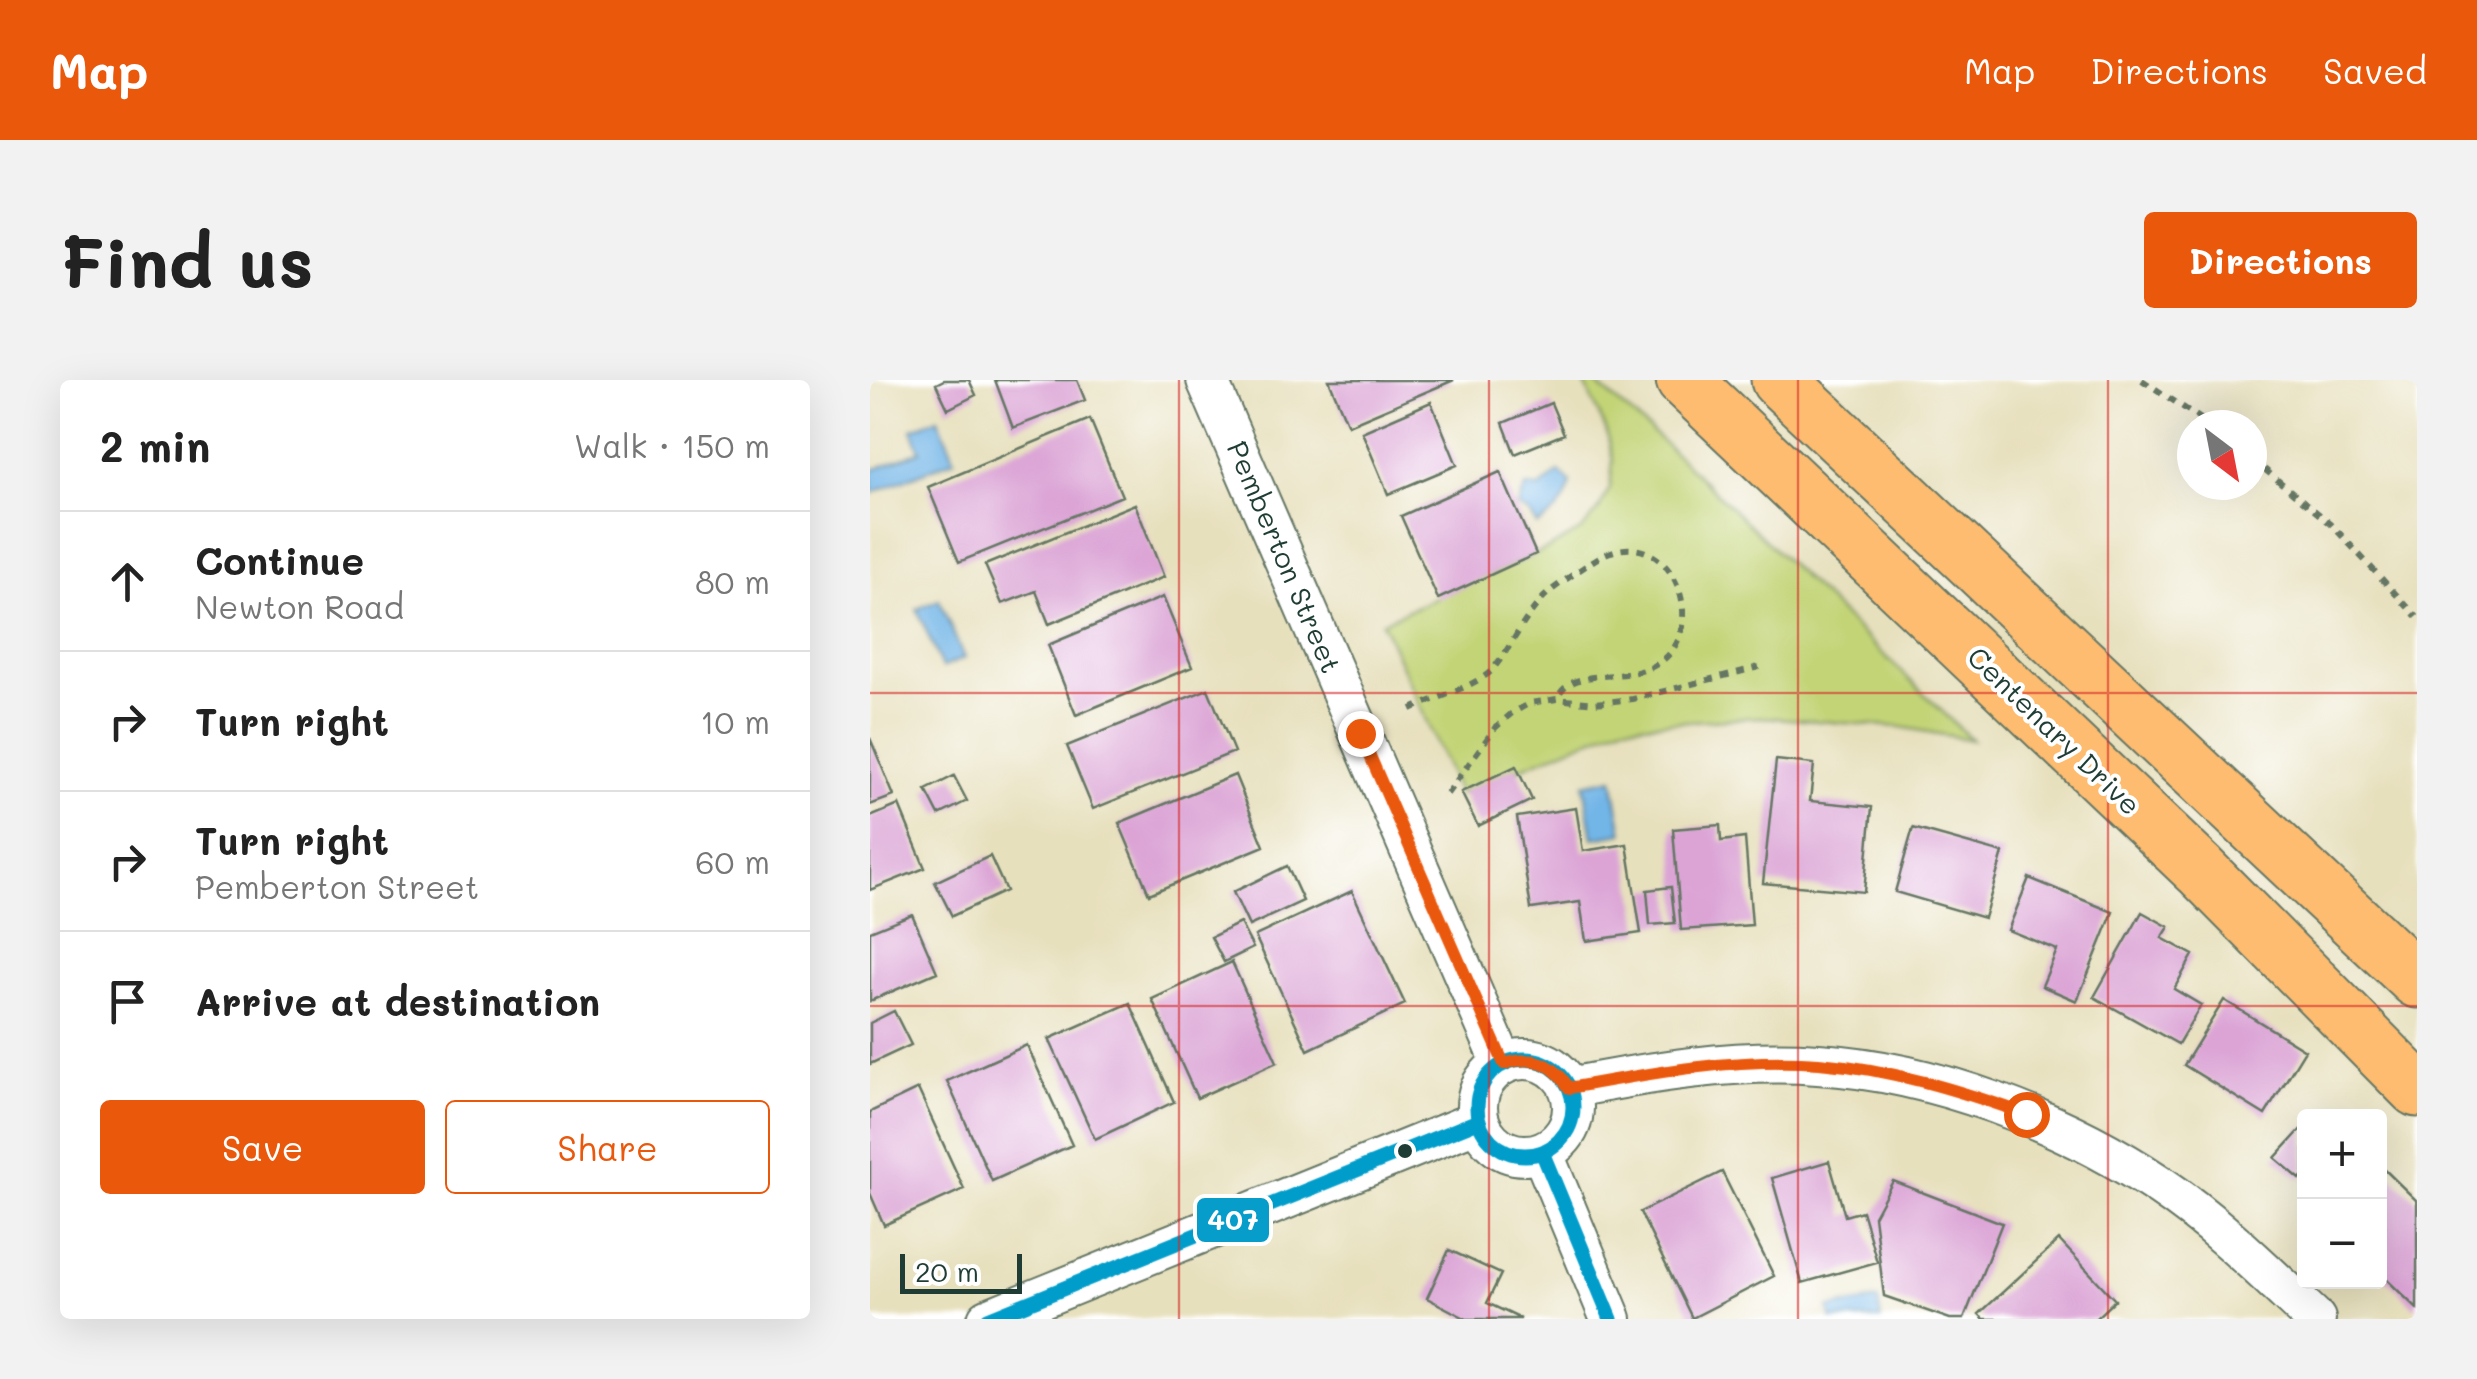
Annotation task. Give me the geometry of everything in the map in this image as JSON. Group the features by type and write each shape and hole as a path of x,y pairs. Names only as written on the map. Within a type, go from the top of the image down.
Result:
{"highway":[{"name":"Centenary Drive","path":"1684,380 2200,870 2417,1089"},
{"path":"1779,380 2417,980"}],"street":[{"name":"Pemberton Street","path":"1208,380 1504,1064"},
{"path":"1534,1059 1548,1064 1569,1088 1573,1102 1566,1131 1542,1152 1512,1153 1497,1146 1478,1121 1476,1108 1483,1082 1504,1064 1534,1059"},
{"path":"1569,1088 1694,1066 1820,1064 1970,1094 2026,1114 2096,1147 2160,1185 2220,1231 2315,1319"},
{"path":"988,1319 1478,1121"},
{"path":"1542,1152 1548,1175 1611,1319"}],"path":[{"path":"2142,380 2187,410"},
{"path":"2267,471 2331,524 2417,617"},
{"path":"1411,709 1492,670 1543,598 1599,556 1633,550 1654,556 1668,569 1682,595 1685,616 1673,649 1651,669 1634,676 1586,678 1568,685 1556,700"},
{"path":"1447,794 1503,721 1530,703 1556,700 1595,704 1632,699 1759,667"}],"green space":[{"path":"1583,380 1592,380 1661,440 1972,740 1900,727 1762,717 1623,725 1459,794 1382,622 1552,547 1582,530 1598,511 1610,488 1613,460 1606,430"}],"water":[{"path":"938,418 955,459 872,493 870,471 920,451 912,429"},
{"path":"1559,472 1571,483 1569,490 1559,508 1537,525 1529,513 1518,507 1526,487 1540,488"},
{"path":"939,600 964,658 942,668 917,609"},
{"path":"1613,778 1623,833 1593,838 1584,784"},
{"path":"1878,1300 1881,1319 1831,1319 1829,1308"}],"building":[{"path":"944,380 969,380 976,395 948,409 936,384"},
{"path":"995,380 1077,380 1085,400 1013,428"},
{"path":"1329,380 1454,380 1348,425"},
{"path":"1431,402 1457,465 1388,494 1362,432"},
{"path":"1551,403 1564,434 1515,454 1503,423"},
{"path":"1090,419 1122,496 959,562 928,487"},
{"path":"1500,472 1536,554 1438,599 1401,516"},
{"path":"1135,504 1164,577 1049,624 1036,591 1002,604 985,565"},
{"path":"1163,597 1192,667 1076,715 1048,645"},
{"path":"1208,689 1234,752 1093,809 1067,746"},
{"path":"870,738 894,796 870,805"},
{"path":"1776,760 1814,764 1810,801 1872,807 1864,892 1763,883"},
{"path":"1516,766 1532,800 1478,826 1461,792"},
{"path":"1235,775 1264,846 1149,894 1119,823"},
{"path":"954,776 967,801 939,815 926,790"},
{"path":"899,805 925,868 870,890 870,817"},
{"path":"1576,808 1583,851 1627,844 1641,933 1586,941 1580,902 1531,909 1517,817"},
{"path":"1720,825 1721,841 1745,838 1752,925 1681,930 1673,829"},
{"path":"1913,828 2003,853 1984,918 1895,892"},
{"path":"990,856 1006,891 952,916 935,882"},
{"path":"1287,866 1303,901 1249,926 1233,892"},
{"path":"2029,878 2113,912 2077,1001 2042,986 2057,950 2008,930"},
{"path":"1671,887 1675,923 1650,925 1647,890"},
{"path":"1352,891 1405,1004 1308,1050 1255,936"},
{"path":"2142,912 2169,927 2162,938 2193,955 2174,989 2201,1005 2178,1044 2094,997"},
{"path":"912,914 937,972 870,1001 870,931"},
{"path":"1240,923 1253,948 1224,962 1211,937"},
{"path":"1232,962 1277,1062 1197,1098 1152,999"},
{"path":"2224,1000 2305,1050 2265,1115 2184,1065"},
{"path":"1130,1003 1174,1102 1095,1139 1049,1039"},
{"path":"894,1011 911,1045 870,1064 870,1023"},
{"path":"1027,1045 1072,1145 992,1181 947,1081"},
{"path":"918,1089 964,1189 884,1225 870,1193 870,1112"},
{"path":"2297,1134 2297,1176 2275,1158"},
{"path":"1829,1161 1845,1216 1862,1211 1877,1262 1802,1283 1772,1178"},
{"path":"1722,1172 1774,1276 1692,1318 1640,1212"},
{"path":"2387,1172 2417,1201 2417,1309 2387,1280"},
{"path":"1893,1181 2002,1223 1964,1319 1950,1319 1884,1296 1874,1216"},
{"path":"2059,1240 2115,1300 2095,1319 1984,1319 1979,1314"},
{"path":"1449,1250 1501,1274 1487,1303 1521,1319 1467,1319 1427,1298"}],"transit line":[{"name":"407","path":"1525,1059 1543,1063 1559,1073 1569,1089 1573,1107 1569,1125 1559,1141 1543,1151 1525,1155 1507,1151 1491,1141 1481,1125 1477,1107 1481,1089 1491,1073 1507,1063 1525,1059"},
{"name":"407","path":"988,1319 1478,1121"},
{"name":"407","path":"1542,1152 1611,1319"}],"route":[{"path":"1360,733 1504,1064 1534,1059 1548,1064 1569,1088 1694,1066 1820,1064 1970,1094 2026,1114"}]}
